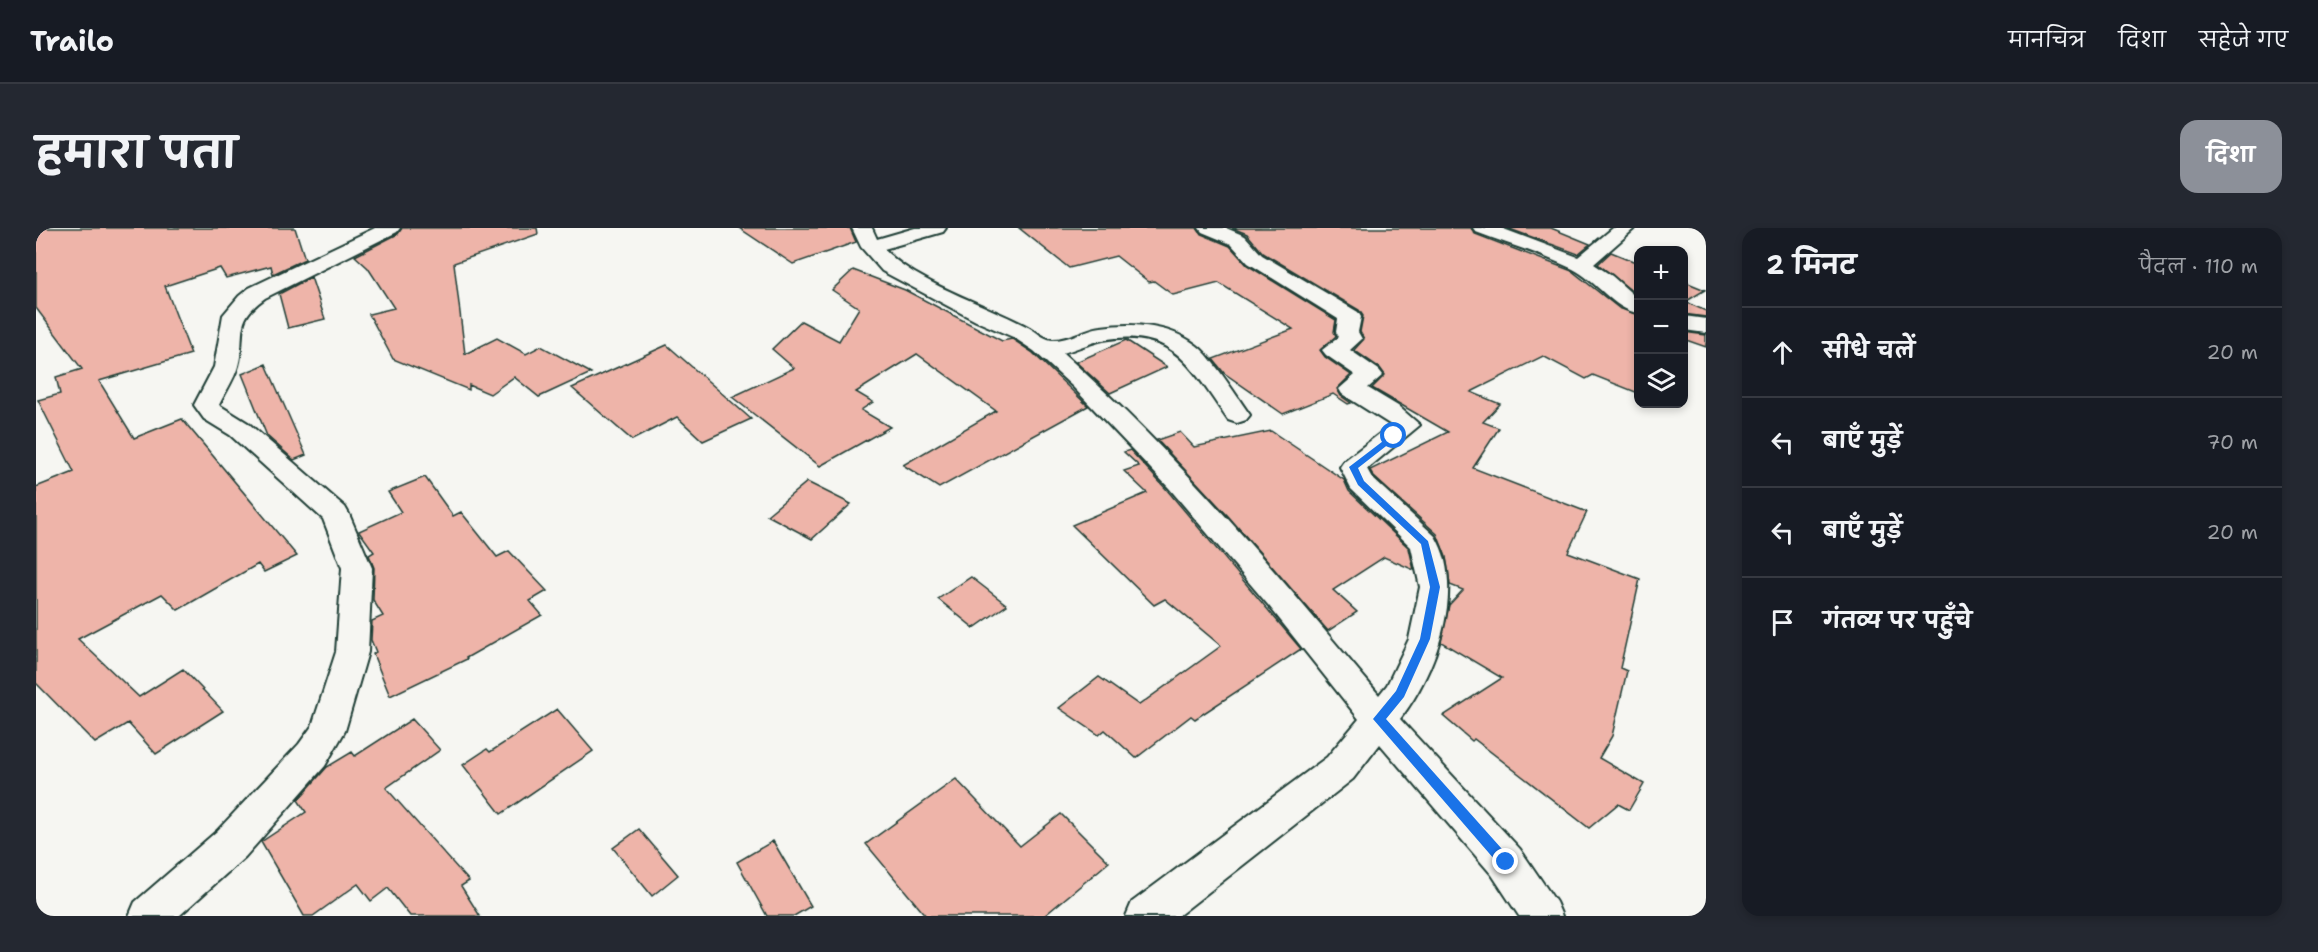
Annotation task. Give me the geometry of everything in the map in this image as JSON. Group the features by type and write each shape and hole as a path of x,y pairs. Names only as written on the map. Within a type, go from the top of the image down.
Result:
{"street":[{"path":"149,916 231,844 312,755 328,731 352,652 357,568 335,514 239,429 213,414 206,405 227,364 230,331 235,310 243,301 257,293 390,228"},
{"path":"866,237 936,228"},
{"path":"1146,916 1340,768 1400,694 1425,639 1435,587 1425,543 1361,483 1353,467 1407,425 1389,411 1351,389 1371,375 1334,350 1350,339 1347,332 1350,318 1255,260 1238,240 1209,228"},
{"path":"1483,228 1581,265 1605,280 1634,305"},
{"path":"1581,265 1625,228"},
{"path":"866,237 889,267 984,316 1021,332 1042,345 1082,382 1179,482 1280,598 1379,719 1506,862 1542,916"},
{"path":"1688,324 1706,327"},
{"path":"1042,345 1058,347 1099,334 1128,331 1160,335 1193,354 1237,415"}],"building":[{"path":"36,228 295,228 305,259 273,274 271,266 226,278 220,268 165,286 191,354 99,381 134,438 182,419 297,556 264,572 258,564 178,610 162,594 78,639 139,697 183,669 223,711 156,754 128,723 95,743 36,683 36,487 74,472 38,400 60,394 56,377 82,369 36,308"},
{"path":"402,228 537,228 538,234 454,263 465,354 497,338 526,354 541,346 591,373 539,397 514,377 490,394 469,385 469,390 393,359 369,314 394,308 368,268 355,256 398,234"},
{"path":"739,228 850,228 856,242 793,264"},
{"path":"1019,228 1197,228 1201,234 1230,246 1247,265 1336,320 1334,332 1336,336 1320,350 1325,357 1351,375 1337,389 1341,396 1351,403 1348,404 1333,394 1283,414 1224,373 1213,359 1293,329 1219,283 1173,295 1154,281 1149,282 1116,256 1069,268"},
{"path":"1232,228 1471,228 1475,234 1572,271 1619,308 1634,314 1634,391 1593,375 1586,379 1543,356 1471,392 1500,404 1483,422 1499,428 1473,468 1587,512 1568,552 1640,579 1620,668 1627,671 1612,736 1599,758 1644,784 1629,810 1618,804 1589,828 1474,739 1472,741 1443,716 1502,678 1441,642 1449,605 1463,590 1450,585 1446,557 1437,534 1374,477 1370,470 1448,432 1372,388 1385,375 1380,368 1354,350 1364,339 1360,332 1363,316 1359,310 1263,253 1247,234"},
{"path":"1507,228 1551,228 1590,244 1578,254"},
{"path":"1611,252 1634,261 1634,293 1598,264"},
{"path":"853,270 905,290 1002,341 1012,339 1033,353 1088,406 939,488 903,465 996,411 917,354 856,392 873,402 861,410 890,427 820,466 732,397 794,368 772,349 801,321 839,341 859,308 832,290"},
{"path":"311,277 325,319 288,328 279,294"},
{"path":"1688,283 1705,290 1688,300"},
{"path":"1688,303 1706,311 1706,317 1688,315"},
{"path":"1688,333 1706,335 1706,347 1688,341"},
{"path":"1126,340 1167,367 1110,393 1076,362"},
{"path":"667,345 751,419 703,441 677,417 632,440 572,388"},
{"path":"266,364 306,455 294,460 267,436 242,374"},
{"path":"1271,431 1344,480 1349,491 1409,548 1414,570 1384,557 1333,590 1357,612 1328,631 1229,517 1157,440 1180,432 1194,447"},
{"path":"1130,450 1167,490 1301,649 1195,719 1191,716 1136,758 1105,730 1099,735 1059,708 1099,677 1139,705 1221,646 1165,599 1154,605 1072,525 1147,493 1124,471 1139,466 1124,452"},
{"path":"425,477 453,516 461,512 497,557 509,551 547,591 530,601 542,615 467,659 390,696 373,654 376,652 371,640 372,621 383,616 373,600 374,568 369,555 374,552 359,531 401,512 388,492"},
{"path":"807,482 851,504 812,539 767,515"},
{"path":"971,577 1007,605 974,628 938,599"},
{"path":"557,709 593,751 501,814 463,765 487,749 490,752"},
{"path":"412,719 440,750 386,788 469,881 461,886 480,916 410,916 388,888 371,901 358,884 313,916 304,916 261,842 306,812 298,800 327,767 352,752 355,756"},
{"path":"956,779 1020,846 1061,814 1109,862 1044,916 926,916 866,844"},
{"path":"639,829 678,875 652,896 613,848"},
{"path":"773,841 811,906 794,916 767,916 737,862"}],"route":[{"path":"1394,436 1353,467 1361,483 1425,543 1435,587 1425,639 1400,694 1379,719 1506,862"}]}
